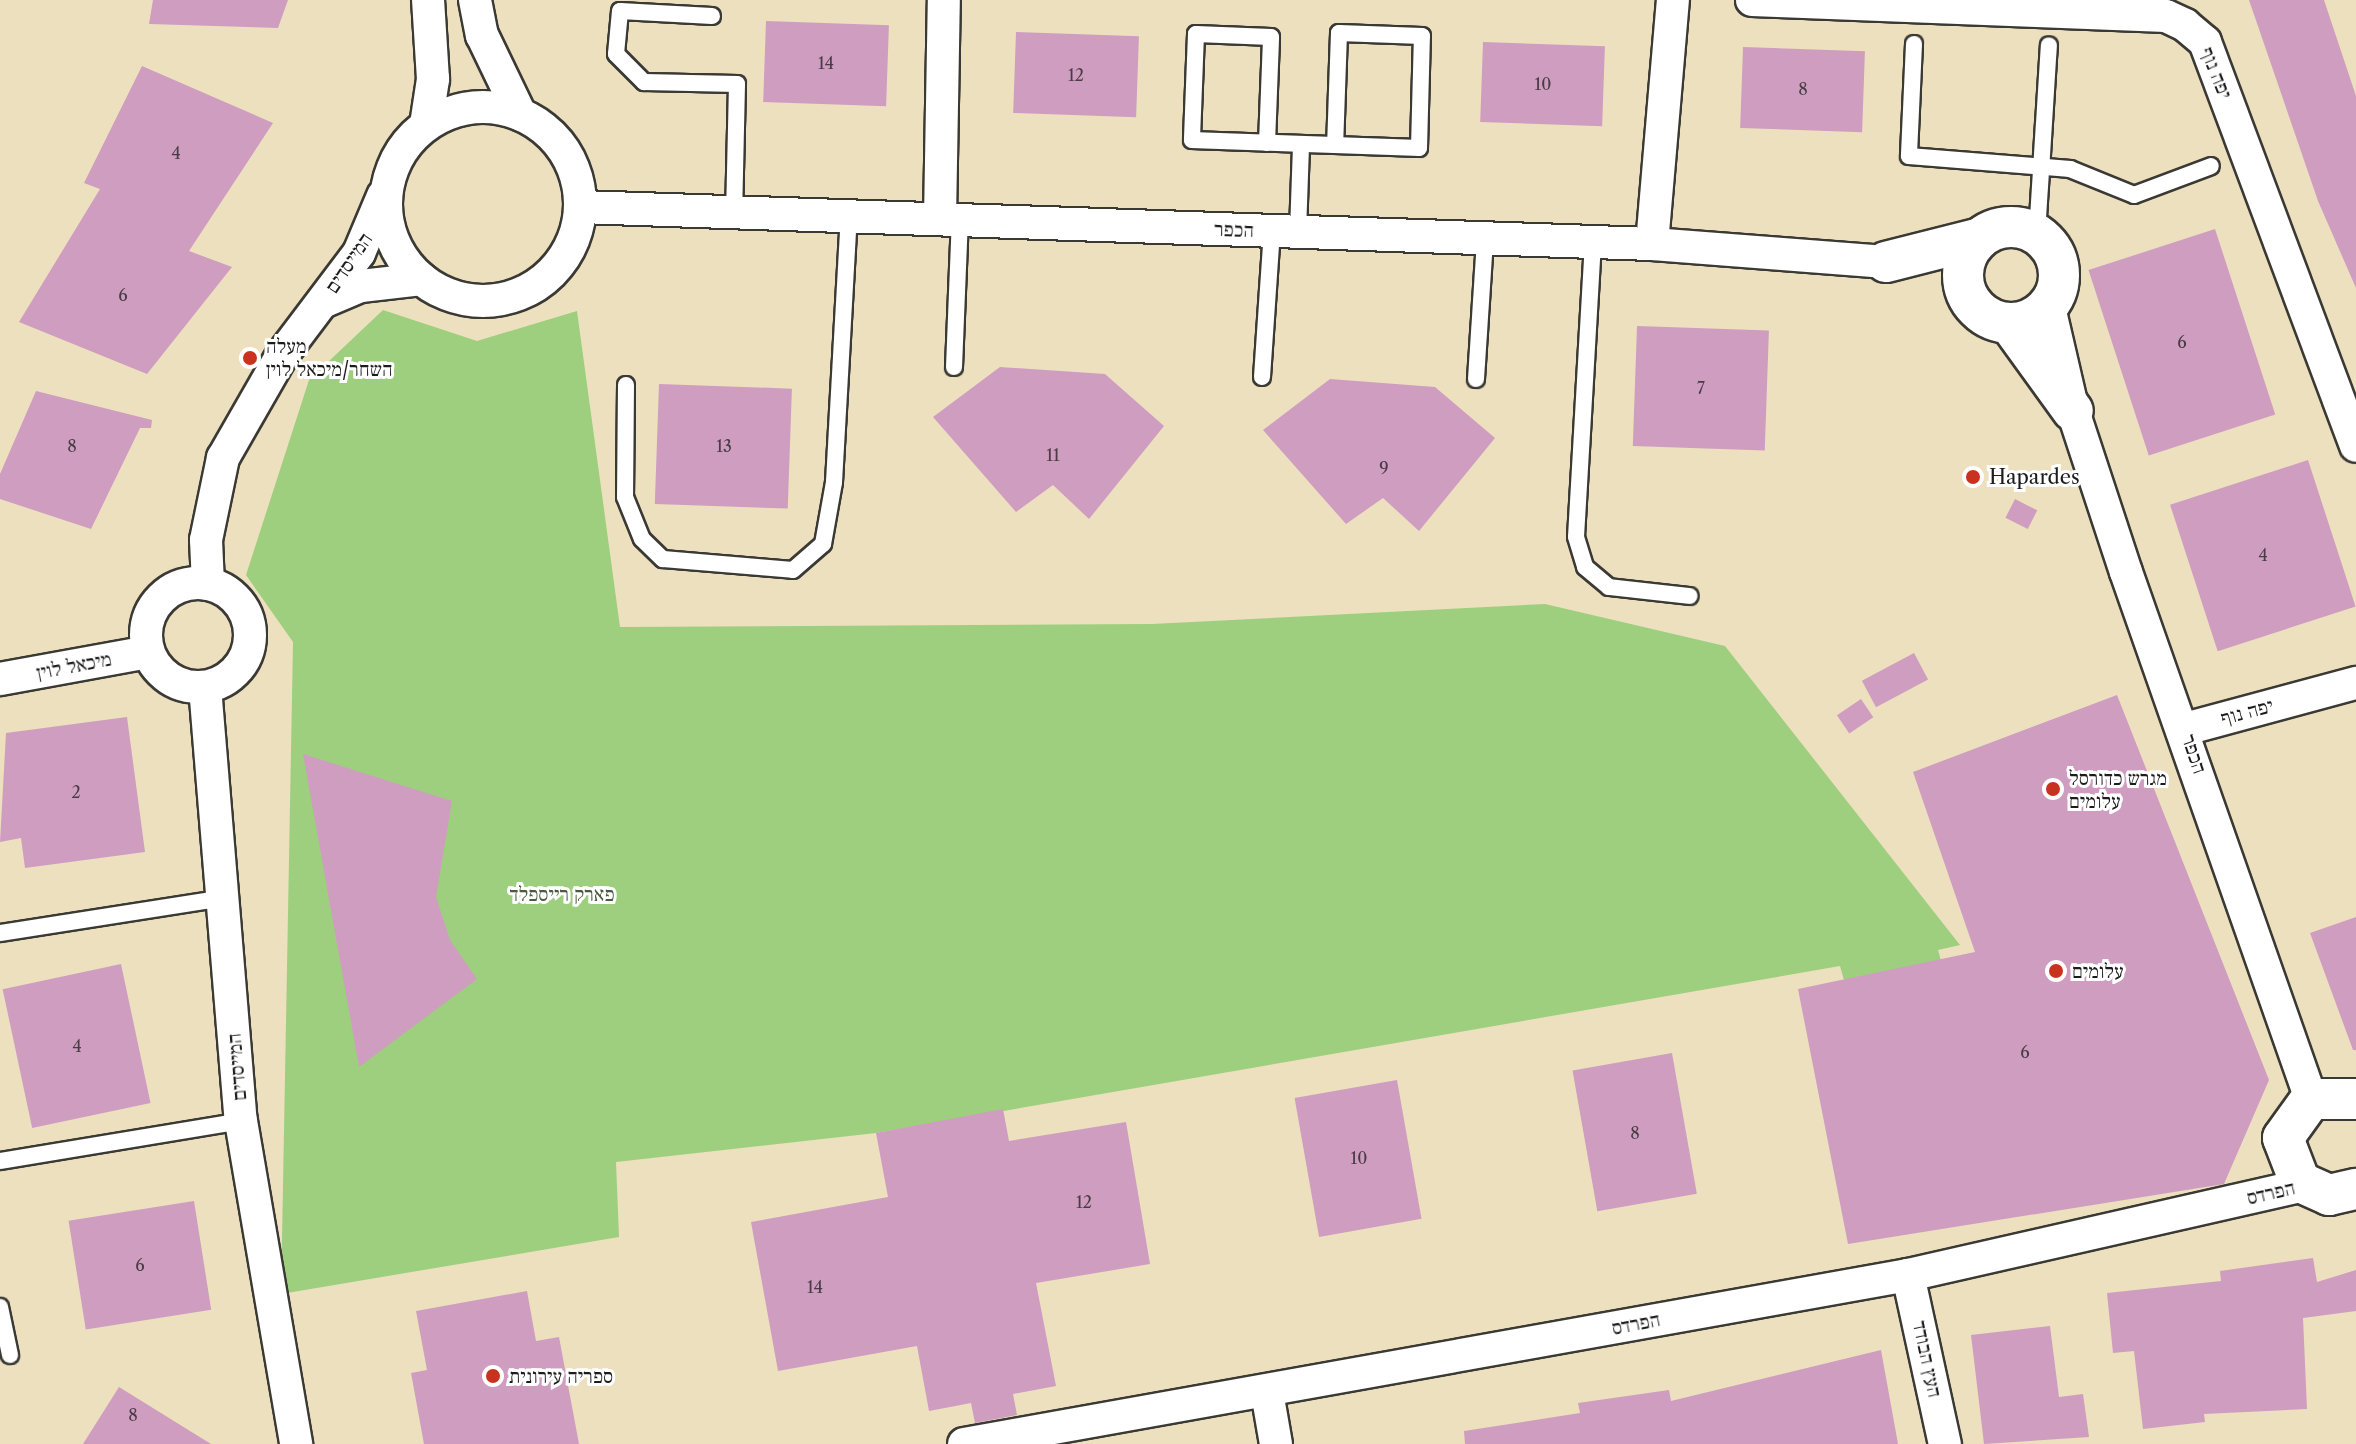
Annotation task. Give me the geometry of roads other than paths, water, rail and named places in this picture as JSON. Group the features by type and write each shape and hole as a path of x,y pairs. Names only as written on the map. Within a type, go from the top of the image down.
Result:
{"street":[{"path":"428,0 433,79 426,125 392,170 387,217 394,241 422,279 478,300 521,293 570,249 581,207 565,151 520,114 482,35 475,0"},
{"path":"944,0 950,220"},
{"path":"1652,244 1673,0"},
{"name":"יפה נוף","path":"1752,0 2166,16 2185,25 2205,42 2356,446"},
{"path":"426,125 481,107 520,114"},
{"name":"המייסדים","path":"322,302 359,253 392,170"},
{"name":"הכפר","path":"581,207 1652,244 1886,262 1965,291"},
{"path":"2002,228 2037,234 2059,268 2049,307 2010,324 1980,313 1965,291 1966,257 1980,238 2002,228"},
{"name":"הכפר","path":"1886,262 1980,238"},
{"name":"המייסדים","path":"322,302 361,286 422,279"},
{"path":"208,584 206,540 223,458 322,302"},
{"name":"הכפר","path":"2049,307 2073,411 2311,1099"},
{"name":"הכפר","path":"2010,324 2073,411"},
{"path":"208,584 237,600 250,637 234,673 205,687 170,679 148,652 149,616 159,600 173,589 208,584"},
{"name":"מיכאל לוין","path":"0,679 148,652"},
{"name":"יפה נוף","path":"2185,729 2356,683"},
{"name":"המייסדים","path":"205,687 241,1121 296,1444"},
{"path":"2356,1099 2311,1099 2283,1138 2290,1169 2305,1185 2329,1195 2356,1189"},
{"name":"הפרדס","path":"964,1444 1908,1275 2305,1185"},
{"name":"העץ הבודד","path":"1908,1275 1945,1444"},
{"path":"1267,1392 1276,1444"}],"lane":[{"path":"712,16 620,11 616,54 644,82 737,84 734,212"},
{"path":"1267,143 1271,37 1196,34 1192,140 1267,143 1419,148 1422,36 1339,33 1335,145"},
{"path":"1914,44 1909,156 2070,169 2134,195 2211,166"},
{"path":"2037,234 2049,45"},
{"path":"1262,377 1301,144"},
{"path":"626,385 625,497 642,539 663,559 793,570 823,544 834,482 849,216"},
{"path":"950,220 954,367"},
{"path":"1476,379 1485,239"},
{"path":"1593,242 1576,537 1585,567 1609,587 1689,596"},
{"path":"0,933 223,898"},
{"path":"0,1161 241,1121"},
{"path":"0,1307 10,1355"}],"place":[{"name":"מעלה השחר/מיכאל לוין","path":"250,358"},
{"name":"Hapardes","path":"1973,477"},
{"name":"מגרש כדורסל עלומים","path":"2053,789"},
{"name":"עלומים","path":"2056,971"},
{"name":"ספריה עירונית","path":"493,1376"}],"park label":[{"name":"פארק רייספלד","path":"562,894"}]}
